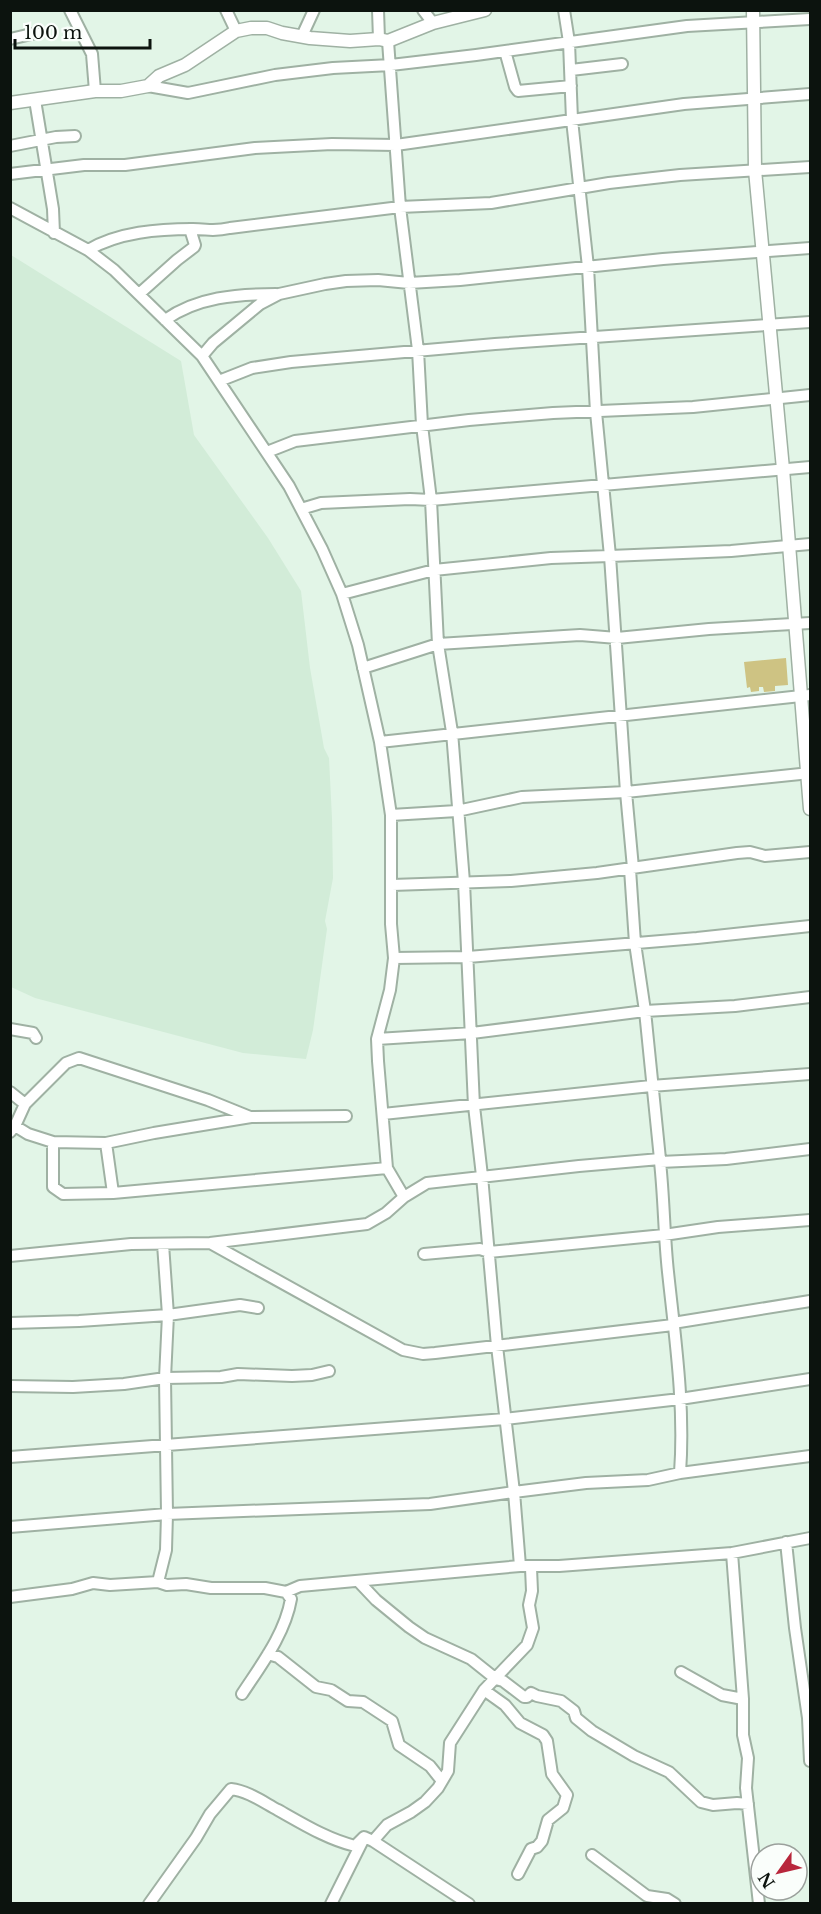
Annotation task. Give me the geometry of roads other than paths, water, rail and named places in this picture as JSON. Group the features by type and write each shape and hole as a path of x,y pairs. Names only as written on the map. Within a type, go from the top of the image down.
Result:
{"street":[{"path":"70,10 92,54 95,91"},
{"path":"226,10 236,31"},
{"path":"302,36 314,10"},
{"path":"149,1904 196,1838 210,1814 231,1789 256,1798 305,1826 340,1842 355,1846 425,1802 448,1771 450,1743 484,1690 527,1645 532,1628 530,1605 532,1591 514,1492 496,1346 483,1176 474,1106 464,882 452,732 438,644 431,500 422,425 418,350 400,207 391,65 378,10"},
{"path":"423,10 433,23"},
{"path":"564,10 569,42 572,120 588,267 587,282 593,337 596,412 610,556 632,868 635,943 645,1011 663,1189 664,1235 680,1399 682,1443 680,1473"},
{"path":"148,86 159,76 185,66 236,31 267,28 282,33 350,41 384,40 433,23 482,11"},
{"path":"754,16 755,170 777,398 795,625 806,695 810,809"},
{"path":"10,103 148,86 188,93 275,75 333,68 391,65 505,51 754,16 810,19"},
{"path":"10,39 36,33"},
{"path":"505,51 518,91 571,86"},
{"path":"571,70 622,64"},
{"path":"10,174 84,165 125,165 255,148 332,144 396,145 684,104 810,94"},
{"path":"35,100 53,209 54,233"},
{"path":"10,146 75,136"},
{"path":"88,250 96,245 136,233 190,229 213,232 400,207 491,202 680,175 810,167"},
{"path":"10,208 88,250 114,270 202,356 267,452 301,509 342,594 363,668 380,742 391,814 391,924 394,958 390,990 377,1039 387,1168 404,1197"},
{"path":"139,294 194,247 190,229"},
{"path":"165,320 194,304 247,294 279,294 346,281 378,280 410,283 663,259 810,248"},
{"path":"202,356 213,343 260,304 279,294"},
{"path":"219,381 252,368 291,362 418,350 810,322"},
{"path":"267,452 295,441 422,425 531,414 693,407 810,395"},
{"path":"301,509 321,503 431,500 810,467"},
{"path":"342,594 434,570 551,558 731,551 810,544"},
{"path":"363,668 438,644 580,635 616,638 709,629 810,623"},
{"path":"380,742 452,732 806,695"},
{"path":"391,814 457,811 522,797 626,792 809,773"},
{"path":"392,885 511,881 632,868 737,853 750,852 765,856 810,852"},
{"path":"394,958 468,957 810,926"},
{"path":"377,1039 472,1033 645,1011 735,1006 810,997"},
{"path":"10,1029 33,1033 36,1038"},
{"path":"251,1118 208,1100 78,1058 66,1063 26,1104 13,1129 53,1142 106,1143 154,1132 251,1118 346,1116"},
{"path":"383,1114 651,1086 810,1074"},
{"path":"10,1092 26,1104"},
{"path":"53,1142 53,1187 63,1194 113,1193 387,1168"},
{"path":"106,1143 113,1193"},
{"path":"10,1256 120,1245 210,1243 366,1224 386,1214 404,1197 428,1183 660,1161 726,1159 810,1149"},
{"path":"424,1254 480,1249 489,1252 664,1235 718,1227 810,1220"},
{"path":"210,1243 403,1350 423,1354 673,1324 810,1301"},
{"path":"158,1582 166,1550 167,1514 165,1378 168,1315 164,1244"},
{"path":"10,1323 168,1315 240,1305 258,1308"},
{"path":"10,1386 73,1387 124,1384 165,1378 221,1377 238,1374 292,1376 329,1371"},
{"path":"10,1457 505,1419 680,1399 810,1379"},
{"path":"10,1527 167,1514 430,1504 585,1483 648,1480 680,1473 810,1456"},
{"path":"10,1597 72,1589 93,1583 110,1585 158,1582 167,1585 186,1584 211,1588 265,1588 286,1592 300,1586 732,1553 810,1538"},
{"path":"786,1542 808,1718 810,1761"},
{"path":"732,1553 743,1699 743,1735 748,1758 746,1774 748,1804 759,1904"},
{"path":"359,1582 376,1600 409,1627 452,1652 471,1659 496,1679 503,1681 524,1696 527,1697 531,1693 561,1701 592,1731 634,1756 669,1772 700,1802 713,1805 748,1804"},
{"path":"242,1694 268,1654 289,1608 291,1599 286,1592"},
{"path":"268,1654 278,1657 316,1687 331,1689 348,1701 363,1702 392,1721 399,1745 430,1766 442,1781"},
{"path":"681,1672 723,1695 743,1699"},
{"path":"484,1690 505,1705 520,1723 543,1735 547,1741 552,1774 567,1795 563,1808 548,1821 542,1841 531,1850 518,1874"},
{"path":"331,1904 369,1839"},
{"path":"369,1839 469,1904"},
{"path":"592,1855 647,1896 667,1899 675,1904"}]}
